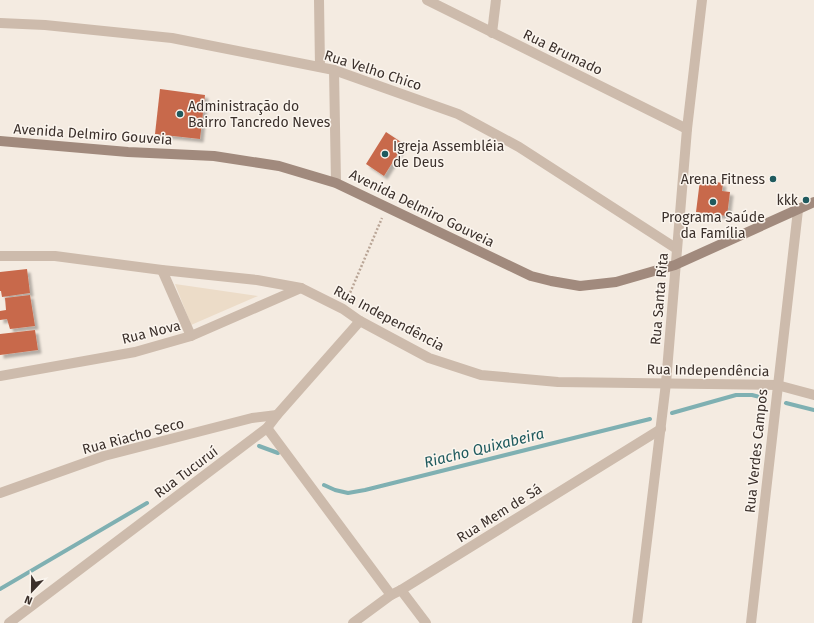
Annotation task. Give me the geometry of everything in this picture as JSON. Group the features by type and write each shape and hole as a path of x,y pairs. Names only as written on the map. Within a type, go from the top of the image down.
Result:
{"street":[{"path":"319,0 320,67"},
{"name":"Rua Brumado","path":"427,0 687,129"},
{"path":"492,33 496,0"},
{"name":"Rua Santa Rita","path":"637,623 666,383 687,129 702,0"},
{"name":"Rua Velho Chico","path":"0,23 45,24 172,38 334,70 458,114 519,147 677,249"},
{"path":"334,70 336,183"},
{"name":"Avenida Delmiro Gouveia","path":"0,142 128,152 214,156 279,166 336,183 531,276 551,282 580,286 616,282 675,265 814,202"},
{"name":"Rua Verdes Campos","path":"751,623 798,210"},
{"name":"Rua Independência","path":"0,256 55,256 162,270 257,280 301,288 343,309 360,321 429,358 481,374 558,382 777,385 814,395"},
{"path":"162,270 191,336"},
{"name":"Rua Nova","path":"0,376 135,352 191,336 301,288"},
{"name":"Rua Tucuruí","path":"9,623 267,428 360,321"},
{"name":"Rua Riacho Seco","path":"0,493 104,456 252,418 277,415"},
{"path":"267,428 391,595"},
{"name":"Rua Mem de Sá","path":"353,623 391,595 661,429"},
{"path":"401,590 426,623"}],"path":[{"path":"343,309 386,207"}],"shaded area":[{"path":"175,284 258,296 191,325"}],"building":[{"name":"Administração do Bairro Tancredo Neves","path":"160,89 205,95 200,139 155,134"},
{"name":"Igreja Assembléia de Deus","path":"386,132 404,144 384,176 366,164"},
{"name":"Programa Saúde da Família","path":"700,180 723,183 722,191 730,192 727,216 696,212"},
{"path":"27,269 30,293 2,297 0,291 0,272"},
{"path":"30,295 35,326 10,329 7,319 0,320 0,311 6,310 5,298"},
{"path":"35,330 38,350 0,355 0,334"}],"waterway":[{"name":"Riacho Quixabeira","path":"672,413 736,395 752,395 764,398"},
{"name":"Riacho Quixabeira","path":"786,403 814,410"},
{"name":"Riacho Quixabeira","path":"324,485 335,490 348,493 365,490 650,419"},
{"name":"Riacho Quixabeira","path":"259,446 278,453"},
{"name":"Riacho Quixabeira","path":"0,589 147,503"}],"place":[{"name":"Administração do Bairro Tancredo Neves","path":"180,114"},
{"name":"Igreja Assembléia de Deus","path":"385,154"},
{"name":"Arena Fitness","path":"773,179"},
{"name":"kkk","path":"806,200"},
{"name":"Programa Saúde da Família","path":"713,202"}]}
